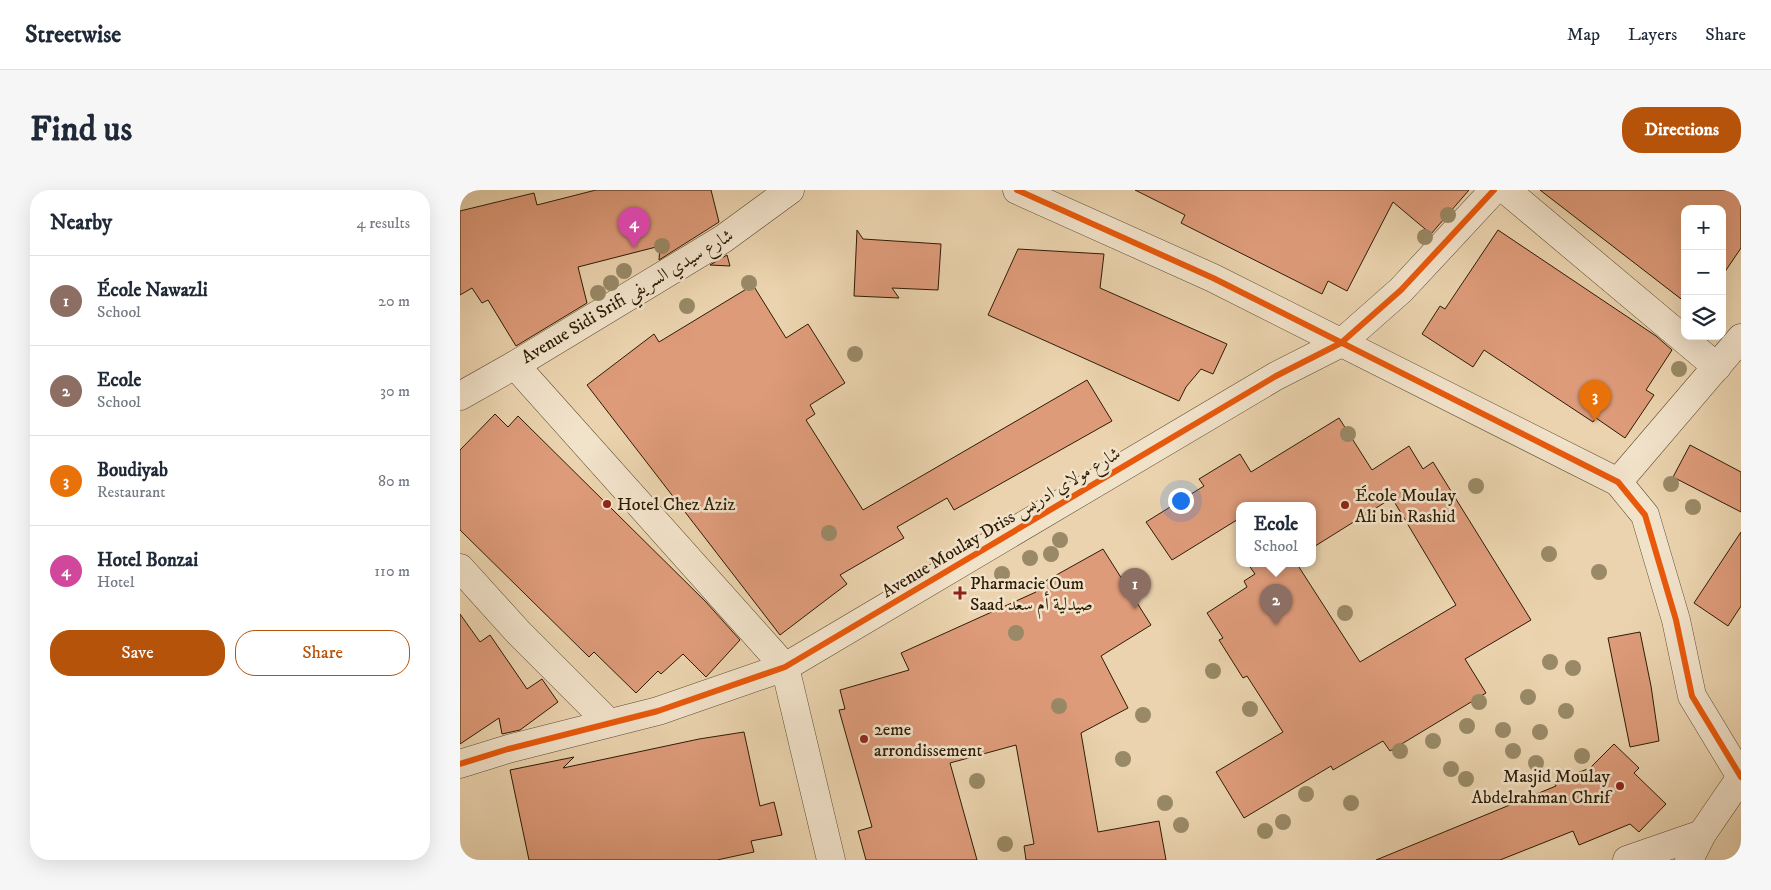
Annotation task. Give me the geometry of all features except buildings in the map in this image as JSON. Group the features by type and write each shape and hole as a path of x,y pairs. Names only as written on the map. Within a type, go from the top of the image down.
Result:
{"street":[{"name":"Avenue Sidi Srifi شارع سيدي السريفي","path":"460,396 515,365 723,239 790,190"},
{"path":"1017,190 1213,278 1618,482 1645,515 1676,620 1692,696 1741,777 1702,834 1689,860"},
{"name":"Avenue Moulay Driss شارع مولاي ادريس","path":"460,764 508,748 658,711 785,667 1276,376 1341,344 1401,290 1494,190"},
{"path":"1506,190 1717,367"},
{"path":"1618,482 1741,338"},
{"path":"515,365 785,667 831,860"},
{"path":"460,568 518,632 609,723"},
{"path":"1627,860 1702,834"}],"cycle path":[{"path":"1017,190 1213,278 1618,482 1645,515 1676,620 1692,696 1741,777"},
{"path":"460,764 508,749 658,711 785,667 1276,376 1341,343 1401,290 1494,190"}],"place":[{"name":"Hotel Bonzai","path":"634,248"},
{"name":"Boudiyab","path":"1595,421"},
{"name":"Hotel Chez Aziz","path":"607,504"},
{"name":"École Moulay Ali bin Rashid","path":"1345,505"},
{"name":"Pharmacie Oum Saad صيدلية أم سعد","path":"960,593"},
{"name":"École Nawazli","path":"1135,609"},
{"name":"Ecole","path":"1276,625"},
{"name":"2eme arrondissement","path":"864,739"},
{"name":"Masjid Moulay Abdelrahman Chrif","path":"1620,786"}]}
